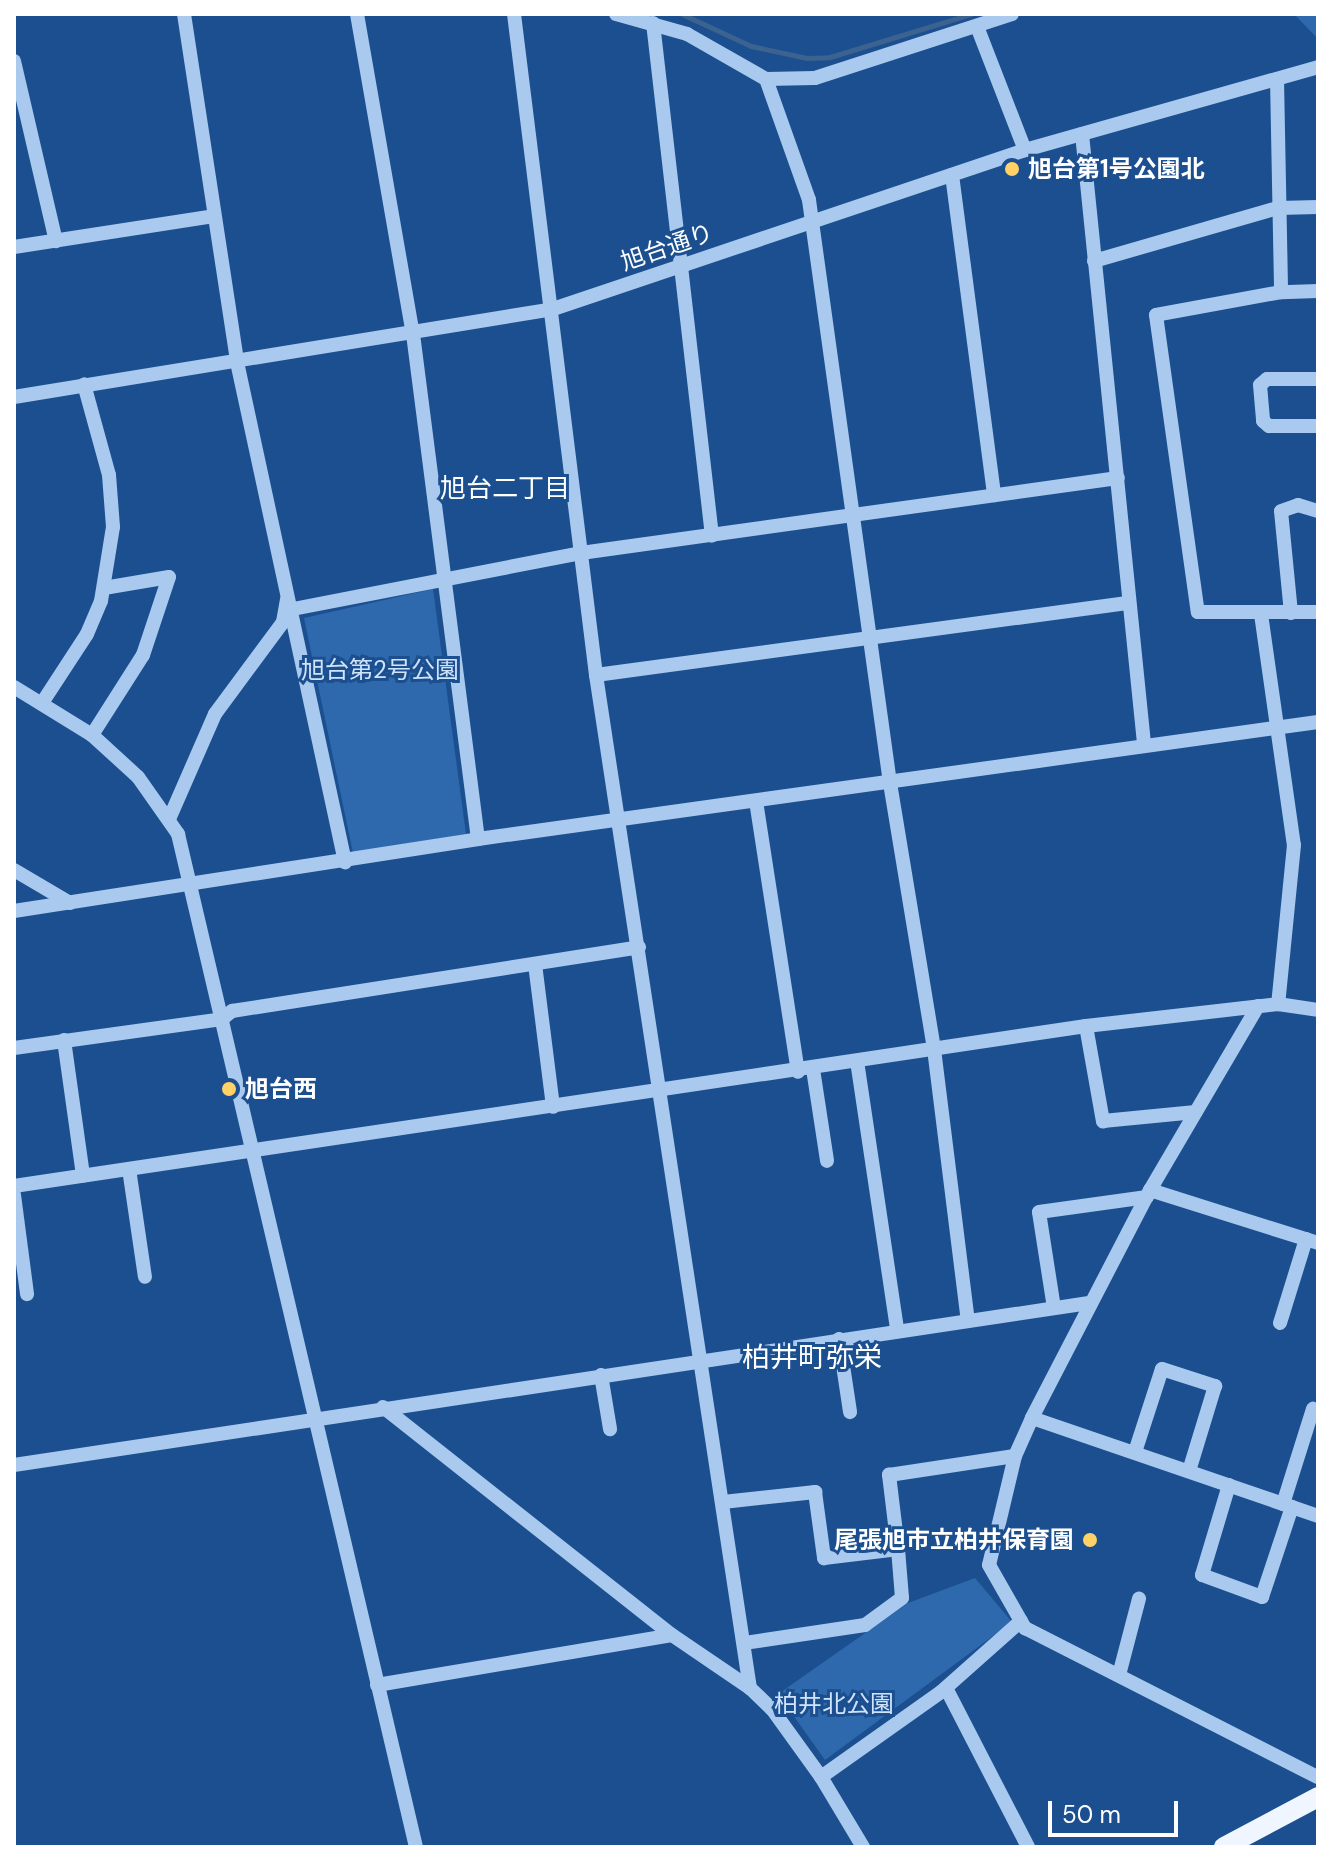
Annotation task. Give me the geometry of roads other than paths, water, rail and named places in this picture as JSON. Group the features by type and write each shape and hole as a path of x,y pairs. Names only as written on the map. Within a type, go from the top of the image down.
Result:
{"main road":[{"path":"1224,1847 1252,1839 1318,1797"}],"street":[{"path":"184,14 237,362 345,862"},
{"path":"357,14 413,334 478,839"},
{"path":"514,14 596,675 750,1688"},
{"path":"616,14 687,34 766,79 815,78 1012,14"},
{"path":"653,23 712,536"},
{"path":"979,23 1025,150"},
{"path":"14,61 56,241"},
{"name":"旭台通り","path":"14,397 553,309 1025,150 1318,67"},
{"path":"766,79 809,200 808,221 872,639 890,783 934,1049 968,1321"},
{"path":"1277,79 1281,292"},
{"path":"1082,134 1118,478 1127,603 1144,743"},
{"path":"952,175 994,495"},
{"path":"1094,261 1278,208 1318,207"},
{"path":"14,247 214,216"},
{"path":"1318,291 1281,292 1156,315 1198,612 1318,612"},
{"path":"1318,379 1267,379 1260,385 1263,421 1269,426 1318,426"},
{"path":"42,703 87,634 104,588 113,527 109,475 84,384"},
{"path":"290,602 581,553 1118,478"},
{"path":"1291,613 1281,511 1298,505 1318,511"},
{"path":"92,735 143,655 169,577 104,588"},
{"path":"170,817 215,714 283,622 290,602"},
{"path":"596,675 1127,603"},
{"path":"1261,614 1294,845 1278,1004"},
{"path":"14,687 92,735 138,777 170,817 222,1019 312,1419 416,1847"},
{"path":"14,911 478,839 890,783 1144,743 1318,722"},
{"path":"756,801 805,1071 827,1161"},
{"path":"14,870 70,903"},
{"path":"14,1048 222,1019 232,1011 639,947"},
{"path":"535,964 553,1107"},
{"path":"14,1186 253,1154 1086,1026 1278,1004 1318,1010"},
{"path":"1258,1006 1089,1303 1032,1418 1015,1456 989,1565 1021,1621 1318,1777"},
{"path":"1086,1026 1103,1121 1196,1112"},
{"path":"64,1040 83,1176"},
{"path":"857,1061 897,1330"},
{"path":"129,1169 145,1277"},
{"path":"1054,1308 1039,1212 1149,1194 1312,1241 1280,1323"},
{"path":"14,1195 27,1294"},
{"path":"14,1465 1089,1303"},
{"path":"839,1339 850,1412"},
{"path":"1135,1452 1162,1369 1215,1386 1189,1471"},
{"path":"601,1375 610,1429"},
{"path":"383,1407 672,1635 750,1688 772,1709 821,1777 863,1847"},
{"path":"1229,1485 1202,1575 1262,1597 1313,1409"},
{"path":"1032,1418 1318,1516"},
{"path":"745,1643 865,1625 902,1598 889,1475 1015,1456"},
{"path":"723,1502 815,1492 824,1558 898,1549"},
{"path":"1119,1675 1139,1599"},
{"path":"821,1777 946,1688 1021,1621"},
{"path":"377,1685 672,1635"},
{"path":"946,1688 1028,1847"}],"waterway":[{"path":"682,14 751,46 807,58 830,57 971,14"}],"place":[{"name":"旭台第1号公園北","path":"1012,169"},
{"name":"旭台西","path":"229,1089"},
{"name":"尾張旭市立柏井保育園","path":"1090,1540"}],"district":[{"name":"旭台二丁目","path":"505,489"},
{"name":"柏井町弥栄","path":"812,1358"}],"park label":[{"name":"旭台第2号公園","path":"380,670"},
{"name":"柏井北公園","path":"834,1704"}]}
